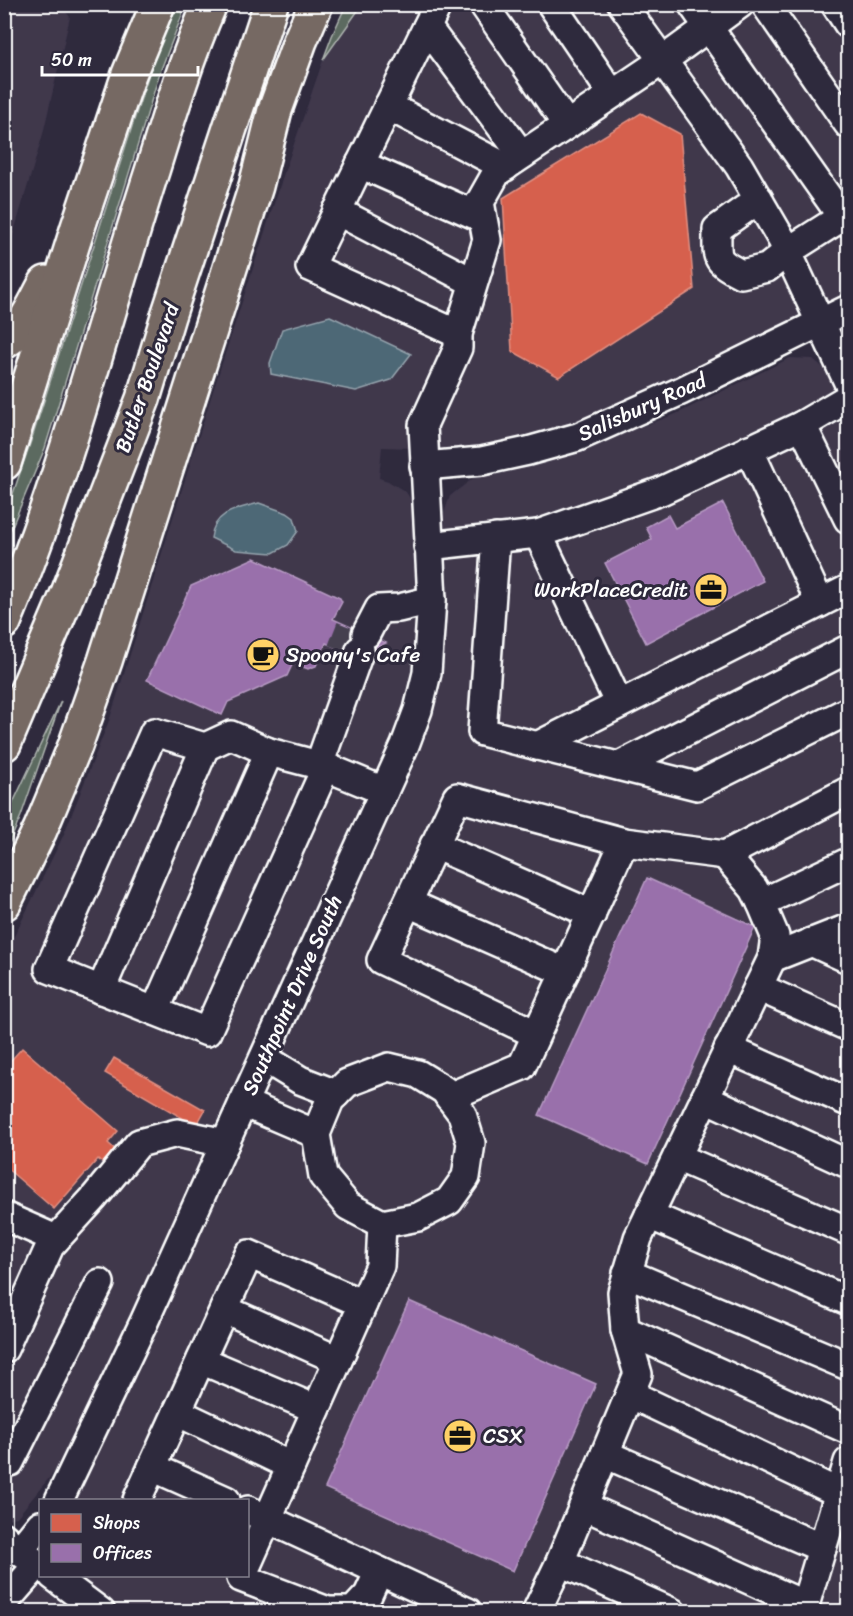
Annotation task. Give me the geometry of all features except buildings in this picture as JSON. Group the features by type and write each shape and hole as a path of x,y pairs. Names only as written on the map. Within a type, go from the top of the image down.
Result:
{"highway":[{"path":"129,74 136,4"},
{"path":"9,450 78,226 129,74 158,4"},
{"name":"Butler Boulevard","path":"4,744 68,593 143,399 168,316 271,4"},
{"path":"4,903 40,830 71,757 105,661 256,186 275,110 316,4"},
{"path":"4,622 28,567 65,456 145,192 206,13"},
{"path":"168,316 275,110"},
{"path":"4,342 14,336 24,324 78,226"},
{"path":"4,391 9,450"}],"street":[{"path":"483,4 567,125"},
{"path":"551,4 612,94"},
{"path":"622,4 739,166 759,199 849,382"},
{"path":"692,4 845,214 767,268 741,274 724,266 717,256 717,229 759,199"},
{"name":"Southpoint Drive South","path":"59,1499 144,1322 264,1058 405,745 418,710 427,673 432,600 423,425 458,348 458,334 487,240 480,202 497,172 662,61 740,4"},
{"path":"765,4 849,124"},
{"path":"836,4 849,24"},
{"path":"432,16 310,267 458,334"},
{"path":"432,16 514,161"},
{"path":"388,106 514,161"},
{"path":"360,164 482,218"},
{"path":"337,211 473,282"},
{"name":"Salisbury Road","path":"424,466 482,461 578,437 681,391 849,309"},
{"path":"428,546 538,534 660,491 802,424 849,398"},
{"path":"802,424 849,519"},
{"path":"749,449 820,603"},
{"path":"538,534 619,704"},
{"path":"496,538 482,732 697,786 849,711"},
{"path":"537,746 849,589"},
{"path":"384,791 322,766 269,752 231,735 205,747 154,732 49,969 207,1032 322,766 359,641 379,609 399,608 432,600"},
{"path":"619,766 849,649"},
{"path":"101,990 205,747"},
{"path":"155,1011 269,752"},
{"path":"536,1034 381,960 457,796 624,842 725,855 849,791"},
{"path":"449,1097 522,1066 624,842"},
{"path":"434,845 592,914"},
{"path":"536,1611 560,1562 638,1374 625,1330 622,1292 638,1238 772,958 775,936 761,903 754,889 725,855"},
{"path":"761,903 849,862"},
{"path":"408,903 565,972"},
{"path":"772,958 849,928"},
{"path":"812,942 849,959"},
{"path":"758,987 849,1027"},
{"path":"728,1049 849,1102"},
{"path":"264,1058 300,1080 336,1094"},
{"path":"389,1067 418,1074 444,1090 449,1097 462,1114 471,1143 466,1177 449,1201 418,1217 382,1224 348,1206 323,1176 316,1134 330,1100 347,1083 389,1067"},
{"path":"705,1098 849,1164"},
{"path":"243,1103 316,1134"},
{"path":"4,1349 50,1246 93,1199 139,1143 177,1133 225,1143"},
{"path":"677,1157 849,1231"},
{"path":"4,1215 56,1239"},
{"path":"649,1215 849,1300"},
{"path":"249,1546 257,1515 291,1466 380,1266 382,1224"},
{"path":"137,1499 249,1254 363,1304"},
{"path":"627,1273 849,1366"},
{"path":"4,1457 10,1462 100,1282"},
{"path":"224,1309 338,1360"},
{"path":"625,1330 849,1430"},
{"path":"201,1360 316,1409"},
{"path":"630,1394 839,1493"},
{"path":"177,1412 291,1466"},
{"path":"605,1454 822,1548"},
{"path":"584,1506 804,1608 849,1462"},
{"path":"152,1467 224,1499"},
{"path":"257,1515 468,1611"},
{"path":"4,1603 31,1559 39,1529"},
{"path":"560,1562 672,1611"},
{"path":"249,1576 328,1611 353,1611 368,1595 379,1571"},
{"path":"55,1577 101,1611"}],"shaded area":[{"path":"5,4 61,5 70,17 43,134 5,262"},
{"path":"362,5 848,5 848,298 567,430 469,450 382,447 379,478 406,492 417,509 415,664 404,712 73,1449 17,1517 7,1519 5,1517 5,955 63,836 110,718 212,394 323,60"},
{"path":"790,358 813,359 831,374 848,410 848,1611 121,1612 70,1577 249,1577 249,1499 71,1499 425,738 442,675 443,516 450,496 472,479 567,454 676,414"},
{"path":"5,1548 75,1611 5,1611"}],"green space":[{"path":"173,5 186,5 160,72 45,448 5,543 5,517"},
{"path":"346,5 362,5 323,60 332,36"},
{"path":"61,701 21,816 5,853 5,820"}],"water":[{"path":"330,316 411,354 391,380 356,391 271,374 270,363 282,329"},
{"path":"259,503 287,513 294,518 298,531 288,545 273,553 236,550 211,538 213,529 222,517 235,510"}],"tunnel":[{"path":"341,650 350,627"}],"place":[{"name":"WorkPlaceCredit","path":"711,590"},
{"name":"Spoony's Cafe","path":"263,655"},
{"name":"CSX","path":"460,1436"}]}
